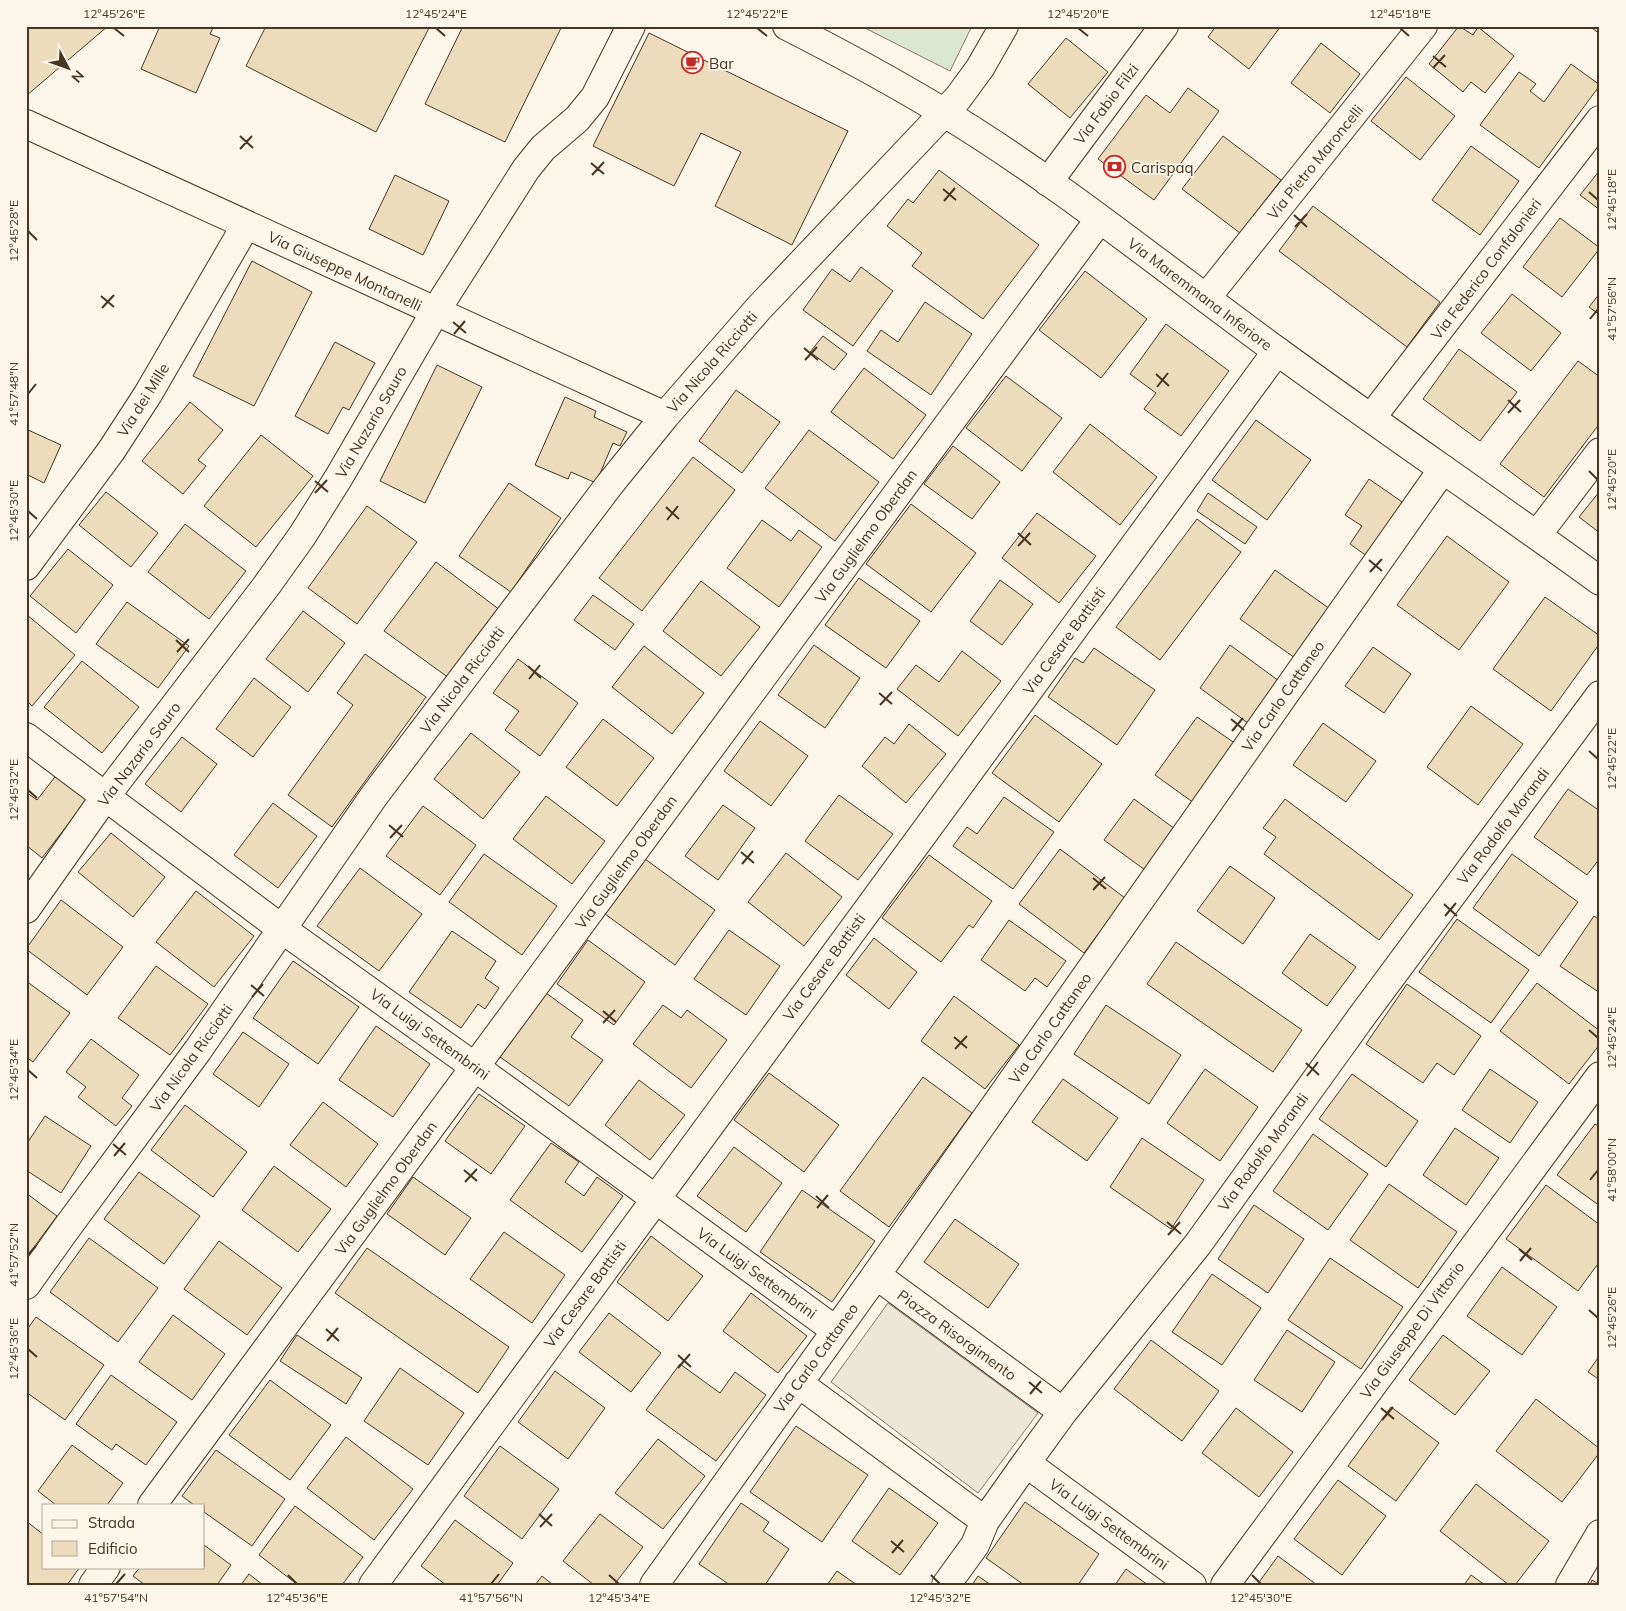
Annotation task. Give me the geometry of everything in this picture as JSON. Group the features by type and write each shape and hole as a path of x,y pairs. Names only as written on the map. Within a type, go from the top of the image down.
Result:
{"street":[{"name":"Via Nazario Sauro","path":"26,909 105,797 302,536 339,477 435,312 531,162 550,141 577,119 595,97 631,26"},
{"name":"Via Maremmana Inferiore","path":"787,26 859,64 944,113 1048,182 1277,351 1600,581"},
{"name":"Via Nicola Ricciotti","path":"26,1285 198,1050 374,796 604,492 665,416 758,308 944,113 980,68 1004,26"},
{"name":"Via Fabio Filzi","path":"1048,182 1164,26"},
{"name":"Via Pietro Maroncelli","path":"1206,298 1423,26"},
{"name":"Via Federico Confalonieri","path":"1371,418 1600,120"},
{"name":"Via Giuseppe Montanelli","path":"26,124 665,416"},
{"name":"Via Guglielmo Oberdan","path":"153,1504 1100,220"},
{"name":"Via dei Mille","path":"26,566 111,451 144,400 246,225"},
{"name":"Via Cesare Battisti","path":"373,1585 1277,351"},
{"path":"1537,535 1600,452"},
{"name":"Via Carlo Cattaneo","path":"654,1585 876,1275 1443,469"},
{"name":"Via Rodolfo Morandi","path":"946,1585 974,1545 985,1521 1063,1412 1198,1244 1368,1008 1600,695"},
{"name":"Via Luigi Settembrini","path":"26,737 282,929 476,1066 835,1330"},
{"name":"Via Giuseppe Di Vittorio","path":"1225,1585 1600,1076"},
{"name":"Piazza Risorgimento","path":"876,1275 1063,1412"},
{"path":"798,1383 985,1521"},
{"name":"Via Luigi Settembrini","path":"1026,1463 1192,1585"},
{"path":"1570,1585 1600,1534"},
{"path":"93,1585 105,1568"}],"green space":[{"path":"861,26 972,26 950,71"}],"shaded area":[{"path":"888,1303 1038,1413 978,1493 831,1382"}],"building":[{"path":"26,26 108,26 26,96"},
{"path":"160,26 214,26 210,34 220,38 196,93 141,69"},
{"path":"266,26 430,26 376,132 246,66"},
{"path":"463,26 562,26 505,142 425,104"},
{"path":"1216,26 1281,26 1249,69 1208,37"},
{"path":"1459,26 1473,35 1478,27 1514,56 1485,93 1471,82 1463,92 1429,64"},
{"path":"1589,26 1600,26 1600,34"},
{"path":"649,33 848,131 792,245 715,206 741,152 701,133 674,186 593,146"},
{"path":"1066,38 1108,72 1070,118 1028,84"},
{"path":"1321,43 1360,74 1330,113 1291,83"},
{"path":"1571,64 1600,85 1539,168 1480,125 1519,72 1536,84 1530,91 1544,102"},
{"path":"1406,77 1455,116 1420,160 1371,121"},
{"path":"1188,88 1219,111 1154,200 1098,159 1146,95 1170,113"},
{"path":"1223,136 1281,180 1240,233 1182,189"},
{"path":"1471,146 1519,181 1480,235 1432,200"},
{"path":"939,170 1039,245 983,319 912,266 922,253 887,226 908,199 913,203"},
{"path":"1600,170 1600,210 1580,195"},
{"path":"395,175 449,201 423,255 369,229"},
{"path":"1313,206 1440,302 1407,347 1279,251"},
{"path":"1560,218 1600,248 1562,297 1523,267"},
{"path":"252,261 312,292 254,406 193,376"},
{"path":"861,267 893,291 853,346 803,310 832,269 850,282"},
{"path":"1085,271 1147,319 1101,378 1039,330"},
{"path":"1600,293 1600,315 1589,307"},
{"path":"1512,294 1561,333 1531,371 1481,333"},
{"path":"925,302 972,334 931,395 867,351 881,330 898,342"},
{"path":"1166,324 1229,371 1181,436 1144,409 1156,393 1130,374"},
{"path":"823,336 847,354 834,370 810,352"},
{"path":"335,342 375,363 349,410 343,407 328,434 295,416"},
{"path":"1459,349 1517,392 1480,441 1423,399"},
{"path":"1578,361 1600,377 1600,423 1544,497 1500,464"},
{"path":"437,365 482,387 425,503 380,481"},
{"path":"864,368 926,415 893,459 831,412"},
{"path":"1006,376 1062,418 1022,471 966,428"},
{"path":"736,390 780,422 742,473 699,441"},
{"path":"565,397 596,411 594,417 627,432 620,446 613,443 596,483 571,472 568,479 535,465"},
{"path":"190,402 223,430 198,460 206,466 183,494 142,461"},
{"path":"1256,420 1311,460 1267,520 1212,480"},
{"path":"1090,424 1157,477 1120,525 1053,472"},
{"path":"26,429 61,445 44,483 26,474"},
{"path":"809,430 879,482 835,541 765,488"},
{"path":"261,435 313,476 256,547 204,506"},
{"path":"953,446 1000,482 972,519 924,484"},
{"path":"693,457 735,490 642,611 599,578"},
{"path":"1369,479 1408,506 1371,559 1350,544 1362,526 1345,515"},
{"path":"509,483 561,518 511,592 459,556"},
{"path":"1600,491 1600,533 1579,517"},
{"path":"106,492 158,533 131,567 79,525"},
{"path":"1208,493 1257,527 1245,544 1197,511"},
{"path":"911,504 976,553 931,612 866,564"},
{"path":"367,506 417,542 357,624 308,588"},
{"path":"1037,513 1096,556 1059,603 1002,558"},
{"path":"1197,519 1241,552 1160,660 1116,627"},
{"path":"762,520 791,541 799,530 822,547 779,607 727,568"},
{"path":"185,524 246,571 209,619 148,572"},
{"path":"1447,536 1509,582 1459,650 1397,605"},
{"path":"68,549 113,585 76,633 30,596"},
{"path":"436,562 500,610 449,678 384,631"},
{"path":"1275,570 1330,609 1295,658 1240,619"},
{"path":"859,578 920,621 886,668 825,625"},
{"path":"1000,580 1033,604 1002,645 970,621"},
{"path":"701,581 760,627 721,676 663,631"},
{"path":"593,595 634,624 615,650 574,620"},
{"path":"1545,597 1600,636 1600,643 1551,711 1493,669"},
{"path":"127,602 189,646 158,688 96,644"},
{"path":"303,611 345,643 308,692 266,659"},
{"path":"26,614 75,655 32,706 26,700"},
{"path":"814,645 860,678 825,728 778,695"},
{"path":"1230,645 1283,684 1252,726 1200,688"},
{"path":"644,646 704,693 672,734 612,687"},
{"path":"1373,647 1411,674 1384,713 1345,686"},
{"path":"1094,648 1155,690 1117,745 1048,697 1075,658 1083,663"},
{"path":"962,651 1001,681 958,736 897,689 916,665 939,682"},
{"path":"365,654 426,697 332,827 288,795 353,705 337,693"},
{"path":"518,659 578,703 540,756 505,730 519,711 493,693"},
{"path":"82,661 139,707 102,753 44,707"},
{"path":"254,678 291,707 253,757 216,729"},
{"path":"1471,706 1523,744 1478,805 1427,767"},
{"path":"1035,715 1102,764 1059,822 992,773"},
{"path":"1197,717 1236,744 1194,803 1155,775"},
{"path":"603,719 654,758 617,806 566,767"},
{"path":"760,721 808,756 771,806 724,771"},
{"path":"1323,723 1376,761 1346,802 1293,765"},
{"path":"909,724 946,754 906,803 862,766 885,737 894,744"},
{"path":"471,733 520,772 483,819 434,779"},
{"path":"182,737 217,764 181,812 145,784"},
{"path":"58,773 89,797 42,858 26,845 26,792 37,800"},
{"path":"1568,789 1600,811 1600,858 1587,875 1534,837"},
{"path":"839,795 893,834 858,880 805,841"},
{"path":"546,796 605,841 572,884 513,839"},
{"path":"1004,797 1054,832 1013,889 953,846 967,827 977,834"},
{"path":"1134,799 1175,829 1145,870 1104,840"},
{"path":"1285,799 1413,895 1379,940 1264,854 1276,837 1263,828"},
{"path":"273,803 317,836 278,888 234,855"},
{"path":"723,805 755,828 718,880 685,856"},
{"path":"423,806 476,845 440,895 386,856"},
{"path":"111,833 165,877 133,917 78,872"},
{"path":"1060,849 1125,898 1084,953 1019,904"},
{"path":"786,853 842,897 804,946 748,902"},
{"path":"484,854 557,906 522,955 449,902"},
{"path":"1512,854 1578,902 1539,956 1473,908"},
{"path":"929,855 992,901 973,928 969,925 941,962 882,918"},
{"path":"645,859 715,910 675,965 605,914"},
{"path":"1230,866 1275,898 1243,944 1197,911"},
{"path":"360,868 422,914 379,971 317,926"},
{"path":"196,891 254,936 214,987 156,942"},
{"path":"61,900 123,947 87,995 26,949"},
{"path":"1594,916 1600,920 1600,993 1560,966"},
{"path":"1457,919 1529,970 1491,1023 1419,972"},
{"path":"1009,920 1066,961 1047,987 1035,978 1025,991 981,960"},
{"path":"729,930 780,966 746,1015 694,979"},
{"path":"452,931 496,961 485,978 499,988 485,1009 478,1004 461,1028 409,992"},
{"path":"1310,934 1356,967 1327,1006 1282,973"},
{"path":"874,938 917,972 889,1009 846,975"},
{"path":"588,940 645,982 614,1025 557,984"},
{"path":"1176,942 1302,1030 1273,1072 1147,984"},
{"path":"293,961 359,1007 318,1064 253,1018"},
{"path":"156,966 208,1004 170,1055 118,1018"},
{"path":"26,981 70,1013 33,1062 26,1057"},
{"path":"1537,983 1600,1031 1600,1044 1569,1084 1500,1031"},
{"path":"1407,984 1481,1036 1454,1075 1437,1063 1423,1083 1366,1044"},
{"path":"546,993 583,1020 571,1037 603,1060 569,1106 500,1057"},
{"path":"954,996 1019,1045 985,1089 921,1041"},
{"path":"663,1005 681,1018 687,1010 727,1040 691,1088 633,1044"},
{"path":"1106,1005 1181,1055 1149,1104 1074,1054"},
{"path":"376,1026 430,1064 393,1117 339,1080"},
{"path":"243,1032 289,1064 259,1107 213,1074"},
{"path":"91,1039 139,1075 122,1098 132,1106 116,1126 78,1097 86,1087 66,1072"},
{"path":"1205,1069 1258,1107 1220,1161 1167,1123"},
{"path":"1490,1069 1538,1102 1510,1143 1462,1110"},
{"path":"769,1073 839,1125 804,1172 734,1120"},
{"path":"1352,1074 1418,1121 1386,1167 1319,1119"},
{"path":"923,1077 972,1113 889,1227 840,1191"},
{"path":"1063,1079 1118,1118 1087,1161 1032,1122"},
{"path":"639,1080 685,1115 650,1160 605,1125"},
{"path":"479,1094 525,1126 491,1174 445,1141"},
{"path":"323,1102 378,1144 346,1187 290,1145"},
{"path":"185,1105 247,1152 213,1197 151,1150"},
{"path":"45,1116 91,1146 61,1193 26,1170 26,1145"},
{"path":"1595,1124 1600,1127 1600,1206 1557,1175"},
{"path":"1455,1128 1499,1158 1466,1205 1423,1175"},
{"path":"1313,1134 1368,1174 1328,1230 1273,1191"},
{"path":"1142,1138 1204,1180 1171,1229 1110,1187"},
{"path":"551,1143 579,1162 565,1182 584,1196 597,1177 623,1196 582,1252 510,1200"},
{"path":"734,1147 782,1183 746,1232 697,1196"},
{"path":"274,1166 331,1209 298,1252 242,1210"},
{"path":"139,1172 200,1216 164,1264 104,1219"},
{"path":"413,1177 471,1218 445,1255 387,1214"},
{"path":"1389,1184 1457,1232 1418,1288 1350,1240"},
{"path":"1546,1185 1600,1225 1600,1261 1578,1291 1506,1239"},
{"path":"802,1190 875,1241 832,1302 760,1252"},
{"path":"26,1193 57,1216 26,1258"},
{"path":"1254,1205 1304,1239 1268,1293 1218,1259"},
{"path":"955,1219 1019,1264 988,1308 924,1262"},
{"path":"504,1232 565,1275 532,1323 470,1279"},
{"path":"651,1236 703,1276 668,1321 617,1282"},
{"path":"89,1238 158,1288 118,1342 50,1292"},
{"path":"219,1241 282,1288 247,1335 184,1289"},
{"path":"367,1248 509,1347 478,1393 335,1293"},
{"path":"1330,1258 1403,1307 1361,1369 1288,1320"},
{"path":"1502,1267 1557,1307 1522,1355 1467,1316"},
{"path":"1212,1274 1261,1308 1222,1365 1172,1332"},
{"path":"751,1293 807,1336 778,1373 723,1331"},
{"path":"609,1313 661,1353 631,1392 579,1352"},
{"path":"173,1315 225,1354 192,1400 139,1362"},
{"path":"36,1317 104,1365 65,1420 26,1392 26,1331"},
{"path":"1287,1330 1335,1362 1302,1412 1254,1380"},
{"path":"297,1335 362,1378 346,1404 280,1361"},
{"path":"1443,1335 1490,1371 1455,1415 1409,1380"},
{"path":"1151,1340 1219,1391 1182,1441 1114,1389"},
{"path":"1600,1355 1600,1380 1588,1372"},
{"path":"680,1364 720,1393 735,1372 766,1395 716,1461 646,1410"},
{"path":"400,1368 464,1413 428,1465 364,1421"},
{"path":"555,1371 605,1408 568,1459 518,1422"},
{"path":"111,1375 177,1422 146,1465 116,1444 112,1450 76,1424"},
{"path":"270,1380 331,1425 290,1480 229,1435"},
{"path":"1536,1399 1600,1449 1600,1452 1562,1502 1496,1451"},
{"path":"1391,1407 1439,1443 1396,1501 1348,1466"},
{"path":"1236,1408 1293,1452 1259,1497 1202,1453"},
{"path":"796,1426 868,1475 822,1542 750,1492"},
{"path":"346,1437 413,1489 374,1540 307,1488"},
{"path":"658,1439 705,1476 663,1529 615,1493"},
{"path":"72,1445 123,1483 108,1504 55,1504 38,1491"},
{"path":"500,1446 559,1489 522,1539 464,1496"},
{"path":"216,1450 285,1499 252,1546 205,1513 205,1504 193,1504 182,1496"},
{"path":"1338,1480 1386,1516 1342,1575 1294,1539"},
{"path":"1476,1484 1549,1541 1515,1585 1509,1585 1440,1531"},
{"path":"889,1488 938,1523 900,1575 852,1541"},
{"path":"1025,1502 1099,1554 1078,1585 1024,1585 986,1558"},
{"path":"741,1503 769,1522 763,1531 789,1549 765,1585 730,1585 699,1564"},
{"path":"295,1506 363,1557 342,1585 298,1585 259,1555"},
{"path":"600,1514 643,1547 614,1585 594,1585 563,1561"},
{"path":"455,1520 513,1563 497,1585 446,1585 421,1566"},
{"path":"26,1521 42,1533 42,1568 79,1568 67,1585 26,1585"},
{"path":"205,1546 231,1565 217,1585 145,1585 133,1576 139,1568 205,1568"},
{"path":"1278,1556 1317,1585 1257,1585"},
{"path":"1126,1569 1148,1585 1115,1585"},
{"path":"837,1571 857,1585 827,1585"},
{"path":"249,1574 263,1585 241,1585"},
{"path":"1471,1575 1485,1585 1464,1585"},
{"path":"542,1576 553,1585 535,1585"},
{"path":"978,1576 991,1585 972,1585"},
{"path":"1592,1580 1600,1585 1590,1585"}],"place":[{"name":"Bar","path":"693,63"},
{"name":"Carispaq","path":"1115,167"}]}
